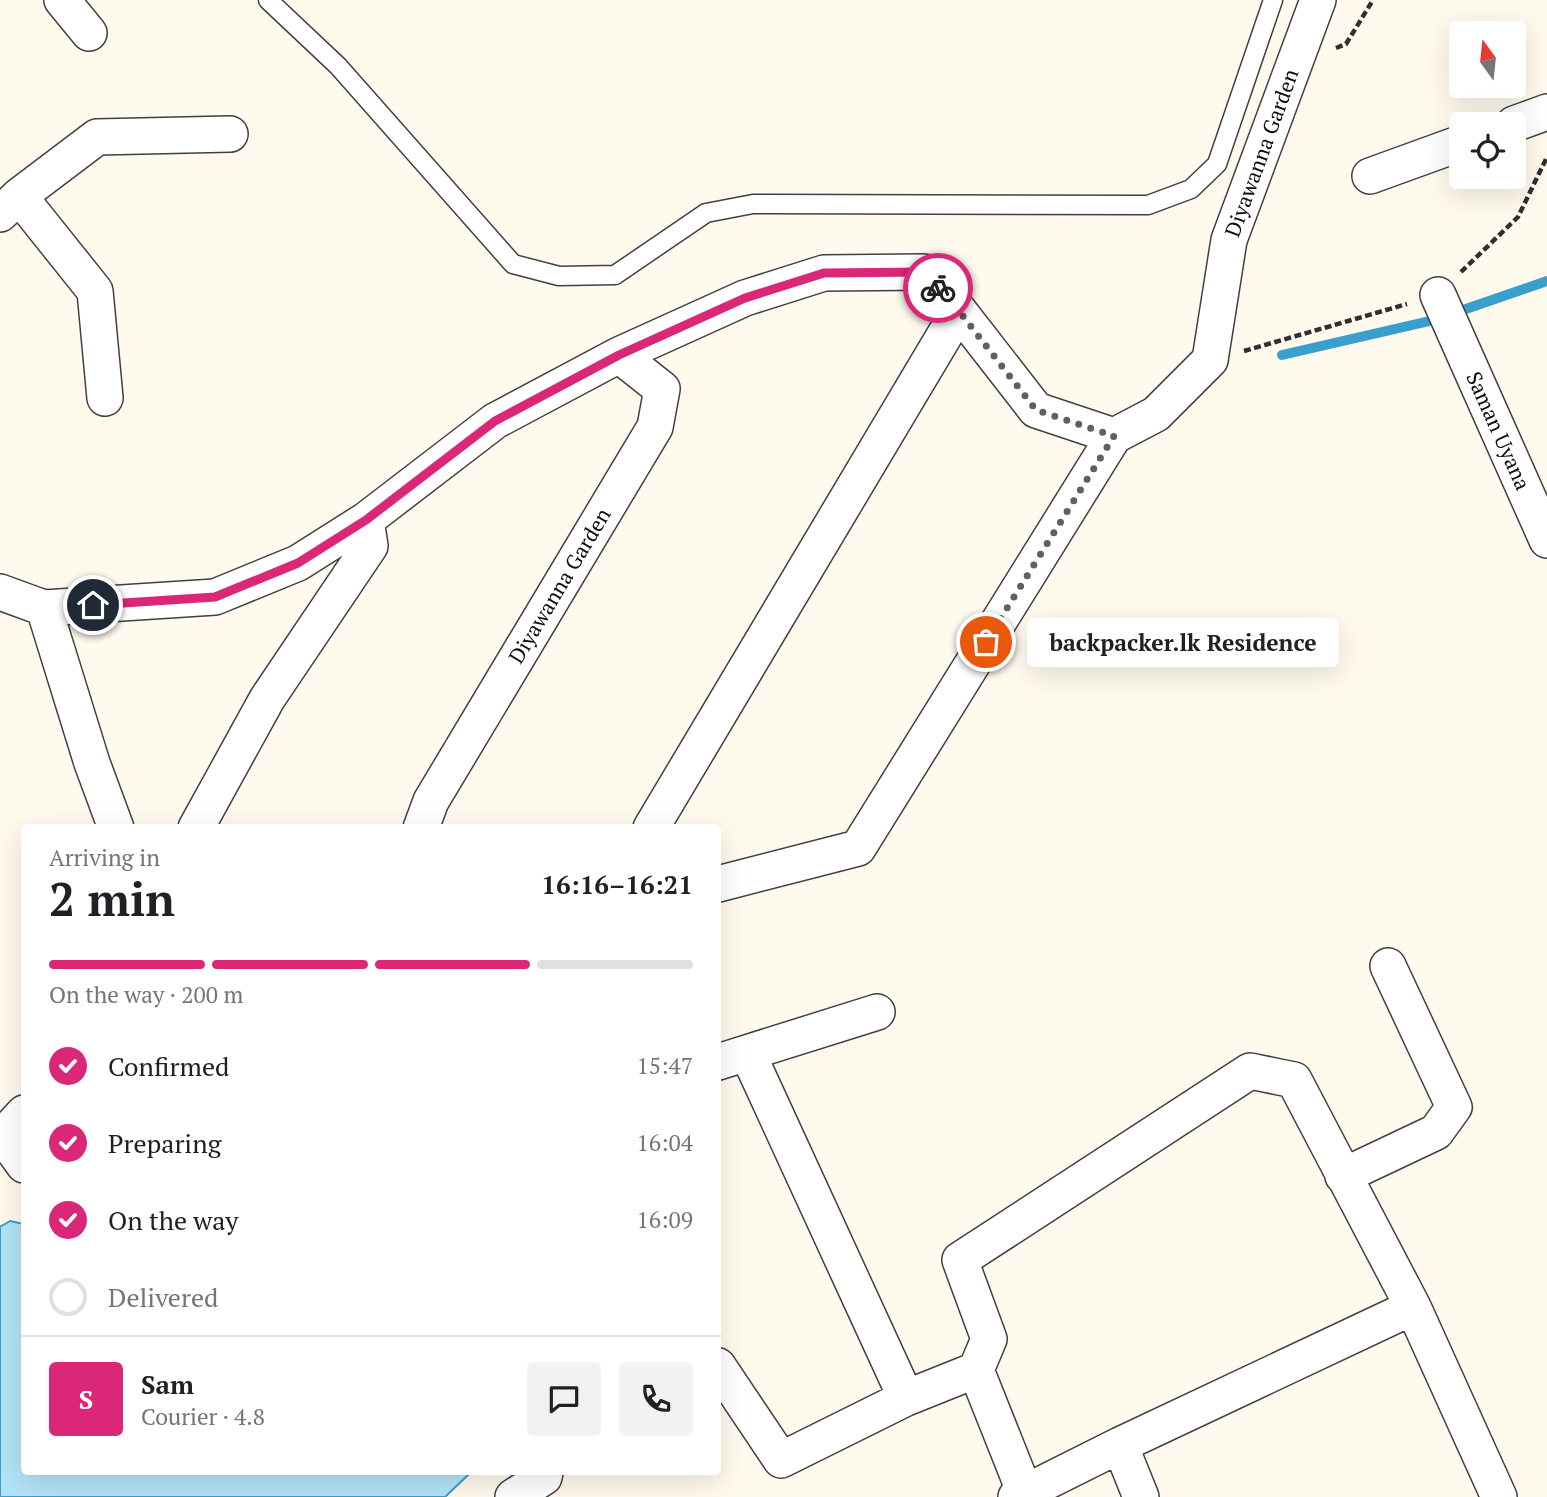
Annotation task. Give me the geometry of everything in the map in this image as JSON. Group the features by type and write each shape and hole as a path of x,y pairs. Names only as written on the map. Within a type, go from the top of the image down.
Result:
{"street":[{"path":"62,0 89,33"},
{"name":"Diyawanna Garden","path":"1210,360 1229,240 1318,0"},
{"path":"1526,120 1547,112"},
{"path":"105,398 95,291 10,205 97,136 230,134"},
{"path":"1370,176 1449,147"},
{"path":"0,592 44,608 215,597 298,563 366,520 495,421 619,355 745,298 824,273 924,272 959,311 1036,410 1114,436"},
{"name":"Saman Uyana","path":"1443,308 1537,490 1547,540"},
{"path":"653,824 959,311"},
{"name":"Diyawanna Garden","path":"423,824 432,801 654,427 662,389 619,355"},
{"path":"721,883 858,848 1114,436 1156,414 1210,360"},
{"path":"198,824 267,699 370,546 366,520"},
{"path":"44,608 92,763 115,824"},
{"path":"1343,1175 1436,1132 1454,1107 1388,966"},
{"path":"877,1012 733,1058 906,1398"},
{"path":"1413,1307 1120,1444 1021,1495 976,1370 989,1339 960,1260 1250,1071 1294,1080 1413,1307 1499,1497"},
{"path":"9,1127 21,1157"},
{"path":"721,1370 781,1460 906,1398 976,1370"},
{"path":"1120,1444 1141,1497"},
{"path":"513,1497 544,1475"}],"lane":[{"path":"268,0 338,65 513,264 559,276 615,275 706,213 753,204 1148,205 1191,189 1217,164 1273,0"}],"path":[{"path":"1210,360 1443,308 1518,217 1547,157"}],"water":[{"path":"10,1221 21,1223 21,1475 468,1475 445,1497 0,1497 0,1227"}],"waterway":[{"path":"1282,355 1434,320 1547,281"}],"way so far":[{"path":"938,288 1036,410 1114,436 986,642"}],"place":[{"name":"backpacker.lk Residence","path":"986,642"}],"route":[{"path":"93,605 215,597 298,563 366,520 495,421 619,355 745,298 824,273 924,272 938,288"}]}
